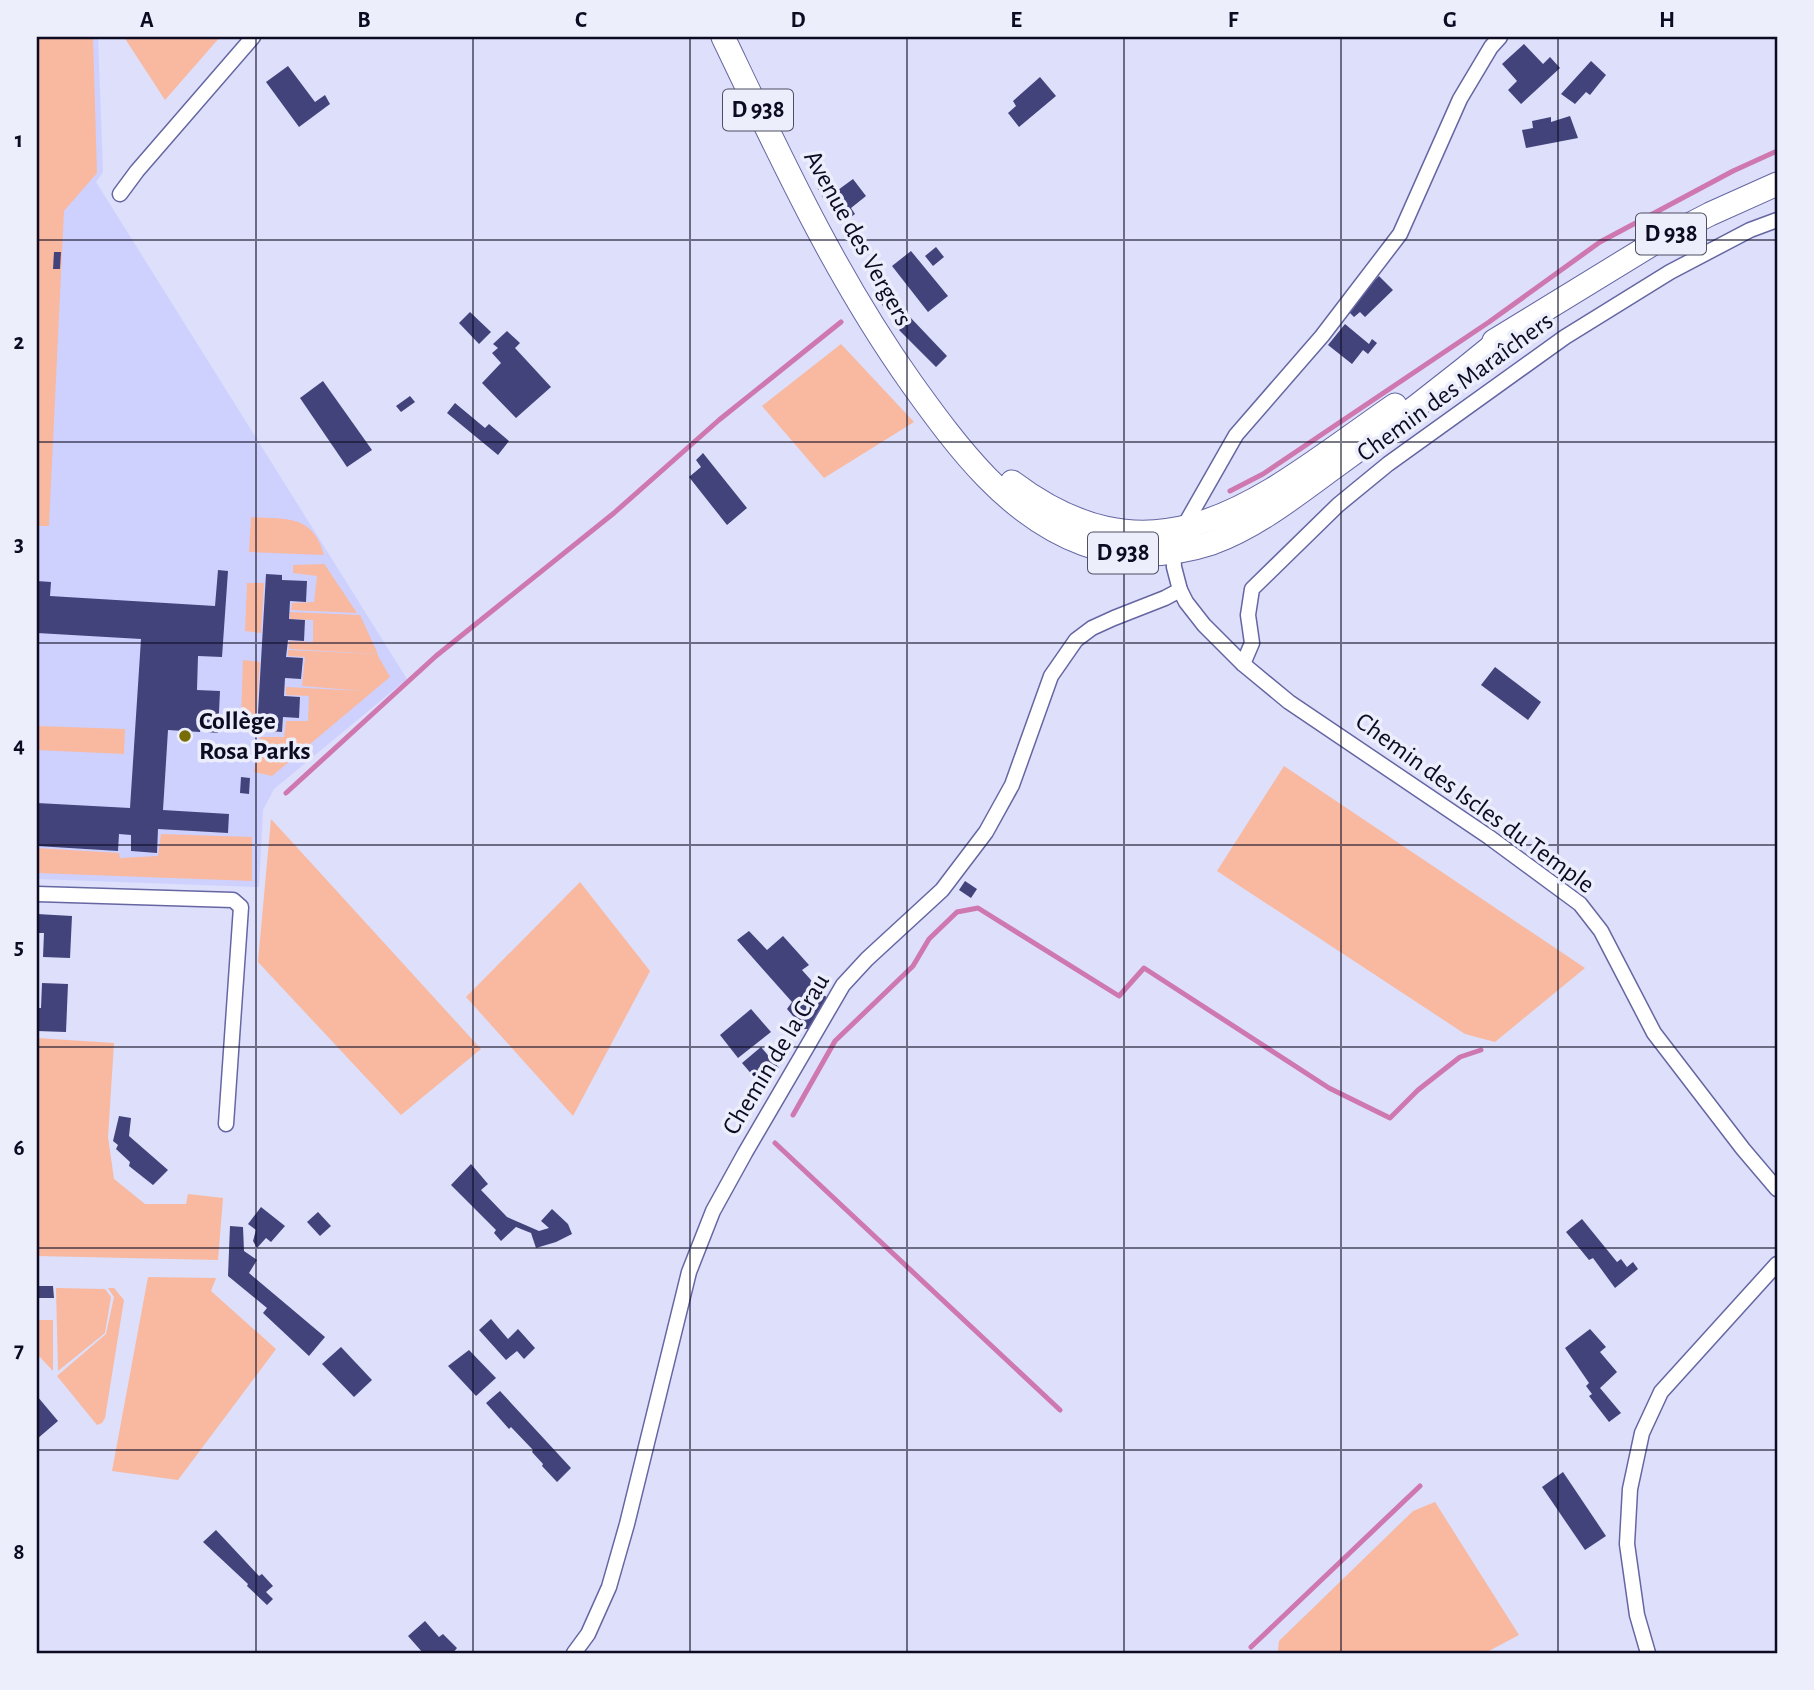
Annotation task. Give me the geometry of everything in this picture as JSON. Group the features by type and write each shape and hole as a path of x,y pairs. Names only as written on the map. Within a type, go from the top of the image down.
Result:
{"main road":[{"name":"Avenue des Vergers","path":"723,37 794,184 848,287 881,341 914,387"},
{"name":"D 938","path":"914,387 1000,473 1044,505 1086,524 1113,531 1138,533 1183,528 1218,518 1247,505 1307,467 1454,365 1654,243 1777,184"},
{"name":"D 938","path":"914,387 961,449 991,482 1032,517 1085,545 1143,555 1208,544 1229,536 1297,495 1368,444 1507,334"}],"street":[{"path":"120,194 253,37"},
{"path":"1138,533 1172,551 1236,435 1322,336 1400,234 1460,99 1491,47 1500,37"},
{"name":"Chemin des Maraîchers","path":"1243,664 1252,643 1248,615 1252,589 1338,505 1388,464 1565,337 1670,272 1750,230 1777,220"},
{"name":"Chemin des Iscles du Temple","path":"1172,551 1180,590 1194,614 1243,664 1289,702 1489,837 1580,904 1601,931 1654,1033 1742,1149 1777,1189"},
{"name":"Chemin de la Crau","path":"574,1653 588,1634 609,1587 627,1524 688,1272 713,1211 745,1153 843,985 867,959 942,890 986,832 1012,785 1051,676 1076,640 1103,623 1180,590"},
{"path":"37,894 233,900 241,907 226,1124"},
{"path":"1648,1653 1637,1615 1627,1544 1630,1489 1642,1433 1661,1392 1777,1264"}],"shaded area":[{"name":"Collège Rosa Parks","path":"37,37 98,37 103,172 96,182 407,679 274,789 263,810 259,887 37,879"},
{"path":"37,37 93,37 97,173 64,211 49,526 37,526"},
{"path":"124,37 220,37 165,100"},
{"path":"841,344 914,422 824,478 762,406"},
{"path":"251,517 287,519 305,525 313,532 324,555 249,552"},
{"path":"325,564 357,613 291,610 292,603 314,602 317,576 293,573 293,565"},
{"path":"247,583 264,583 261,633 245,631"},
{"path":"290,612 360,615 378,654 289,649 289,641 313,642 313,620 290,619"},
{"path":"288,650 377,654 390,677 272,776 254,772 260,737 284,737 286,721 308,721 309,696 286,695 286,687 364,691 302,686 305,657 288,656"},
{"path":"243,660 260,662 256,719 241,718"},
{"path":"37,726 125,729 124,754 37,750"},
{"path":"1284,766 1585,968 1495,1042 1465,1034 1217,871"},
{"path":"271,819 481,1049 401,1115 258,962"},
{"path":"161,834 252,837 252,881 37,873 37,848 119,853 120,858 158,856"},
{"path":"580,882 650,971 573,1116 466,997"},
{"path":"37,1038 114,1043 108,1137 114,1179 145,1204 186,1204 188,1194 223,1198 218,1260 37,1256"},
{"path":"148,1277 216,1278 211,1291 276,1349 178,1480 112,1471"},
{"path":"56,1288 105,1289 111,1297 105,1333 58,1371"},
{"path":"108,1288 114,1288 124,1300 105,1418 97,1425 57,1376 106,1334 114,1297"},
{"path":"37,1320 53,1320 53,1371 37,1354"},
{"path":"1435,1502 1519,1635 1485,1653 1281,1653 1278,1650 1279,1641 1413,1511"}],"building":[{"path":"1524,44 1543,64 1550,57 1560,68 1521,104 1508,90 1517,81 1502,64"},
{"path":"1591,61 1606,75 1590,95 1586,92 1575,104 1561,94"},
{"path":"288,66 315,102 325,95 330,104 299,127 266,82"},
{"path":"1040,77 1056,96 1019,127 1008,113 1016,106 1013,101"},
{"path":"1570,116 1578,138 1526,148 1522,130 1533,128 1532,121 1551,117 1551,122"},
{"path":"827,176 838,190 853,179 866,196 851,208 855,214 844,222 823,198 816,185"},
{"path":"936,247 944,257 933,266 925,256"},
{"path":"911,251 948,296 928,312 892,266"},
{"path":"54,252 61,252 60,269 53,269"},
{"path":"878,261 890,296 947,356 936,367 899,330 902,328 877,299 866,266"},
{"path":"1379,276 1393,290 1365,317 1360,312 1354,317 1346,309"},
{"path":"470,312 491,332 479,344 459,323"},
{"path":"1345,324 1369,344 1372,339 1377,343 1368,354 1363,350 1352,364 1328,345"},
{"path":"507,331 520,343 515,348 551,387 516,418 482,383 501,363 492,353 498,348 493,344"},
{"path":"323,381 372,450 347,467 300,398"},
{"path":"410,396 415,402 401,412 396,406"},
{"path":"455,403 485,428 489,424 509,441 498,455 447,413"},
{"path":"703,453 747,508 727,525 689,477 701,467 696,460"},
{"path":"218,570 228,571 222,657 198,656 197,690 220,691 218,733 207,732 208,726 201,726 200,732 168,730 163,810 229,814 228,833 158,829 157,853 131,851 131,835 119,834 118,851 37,846 37,803 130,808 141,639 37,633 37,581 51,582 50,596 215,606"},
{"path":"266,574 282,575 282,580 307,581 306,602 290,601 289,619 305,620 304,641 288,640 286,657 303,658 301,679 285,678 284,696 300,697 299,718 283,717 282,732 257,730"},
{"path":"1495,667 1541,702 1528,720 1481,685"},
{"path":"241,777 250,778 249,794 240,793"},
{"path":"965,881 977,889 971,898 959,890"},
{"path":"37,914 72,916 70,958 43,957 44,933 37,933"},
{"path":"749,931 767,950 783,936 809,965 802,970 828,999 808,1029 804,1029 787,1009 792,1002 737,940"},
{"path":"42,983 68,984 66,1032 37,1031 37,1008 41,1008"},
{"path":"751,1009 771,1032 738,1058 720,1035"},
{"path":"761,1047 779,1068 760,1084 742,1063"},
{"path":"119,1116 131,1118 129,1136 168,1170 153,1185 129,1166 130,1162 116,1149 118,1145 113,1141"},
{"path":"471,1164 488,1184 481,1190 507,1217 539,1231 549,1228 541,1221 552,1209 568,1224 572,1234 536,1248 531,1233 516,1227 501,1241 494,1233 496,1230 451,1185"},
{"path":"261,1207 285,1226 271,1242 266,1238 257,1248 253,1241 256,1230 248,1224"},
{"path":"318,1212 331,1226 320,1236 307,1222"},
{"path":"1582,1219 1617,1262 1621,1259 1627,1267 1633,1262 1638,1269 1615,1288 1593,1258 1589,1260 1566,1232"},
{"path":"230,1226 243,1227 244,1251 257,1260 249,1273 325,1337 309,1356 263,1313 267,1308 228,1276"},
{"path":"37,1286 53,1286 54,1298 37,1298"},
{"path":"491,1319 508,1339 518,1329 535,1348 524,1359 517,1351 506,1360 479,1330"},
{"path":"1590,1329 1606,1347 1600,1352 1617,1372 1600,1388 1621,1413 1609,1422 1589,1396 1592,1394 1586,1386 1589,1383 1565,1348"},
{"path":"341,1347 372,1380 354,1397 322,1364"},
{"path":"469,1350 496,1378 476,1396 448,1366"},
{"path":"500,1391 571,1468 557,1482 542,1466 533,1450 511,1427 509,1429 486,1403"},
{"path":"37,1396 58,1421 37,1439"},
{"path":"1563,1472 1606,1536 1585,1550 1542,1487"},
{"path":"216,1530 259,1576 262,1574 273,1586 266,1592 273,1599 267,1605 203,1542"},
{"path":"425,1621 439,1637 443,1634 457,1648 453,1653 423,1653 408,1636"}],"waterway":[{"path":"1230,491 1263,474 1489,322 1600,242 1733,171 1777,151"},
{"path":"286,793 436,656 614,513 719,420 841,322"},
{"path":"793,1115 835,1041 913,966 929,939 957,912 978,908 1119,996 1144,968 1329,1088 1390,1118 1418,1090 1460,1057 1481,1050"},
{"path":"775,1143 1060,1410"},
{"path":"1251,1647 1420,1486"}],"place":[{"name":"Collège Rosa Parks","path":"185,736"}]}
